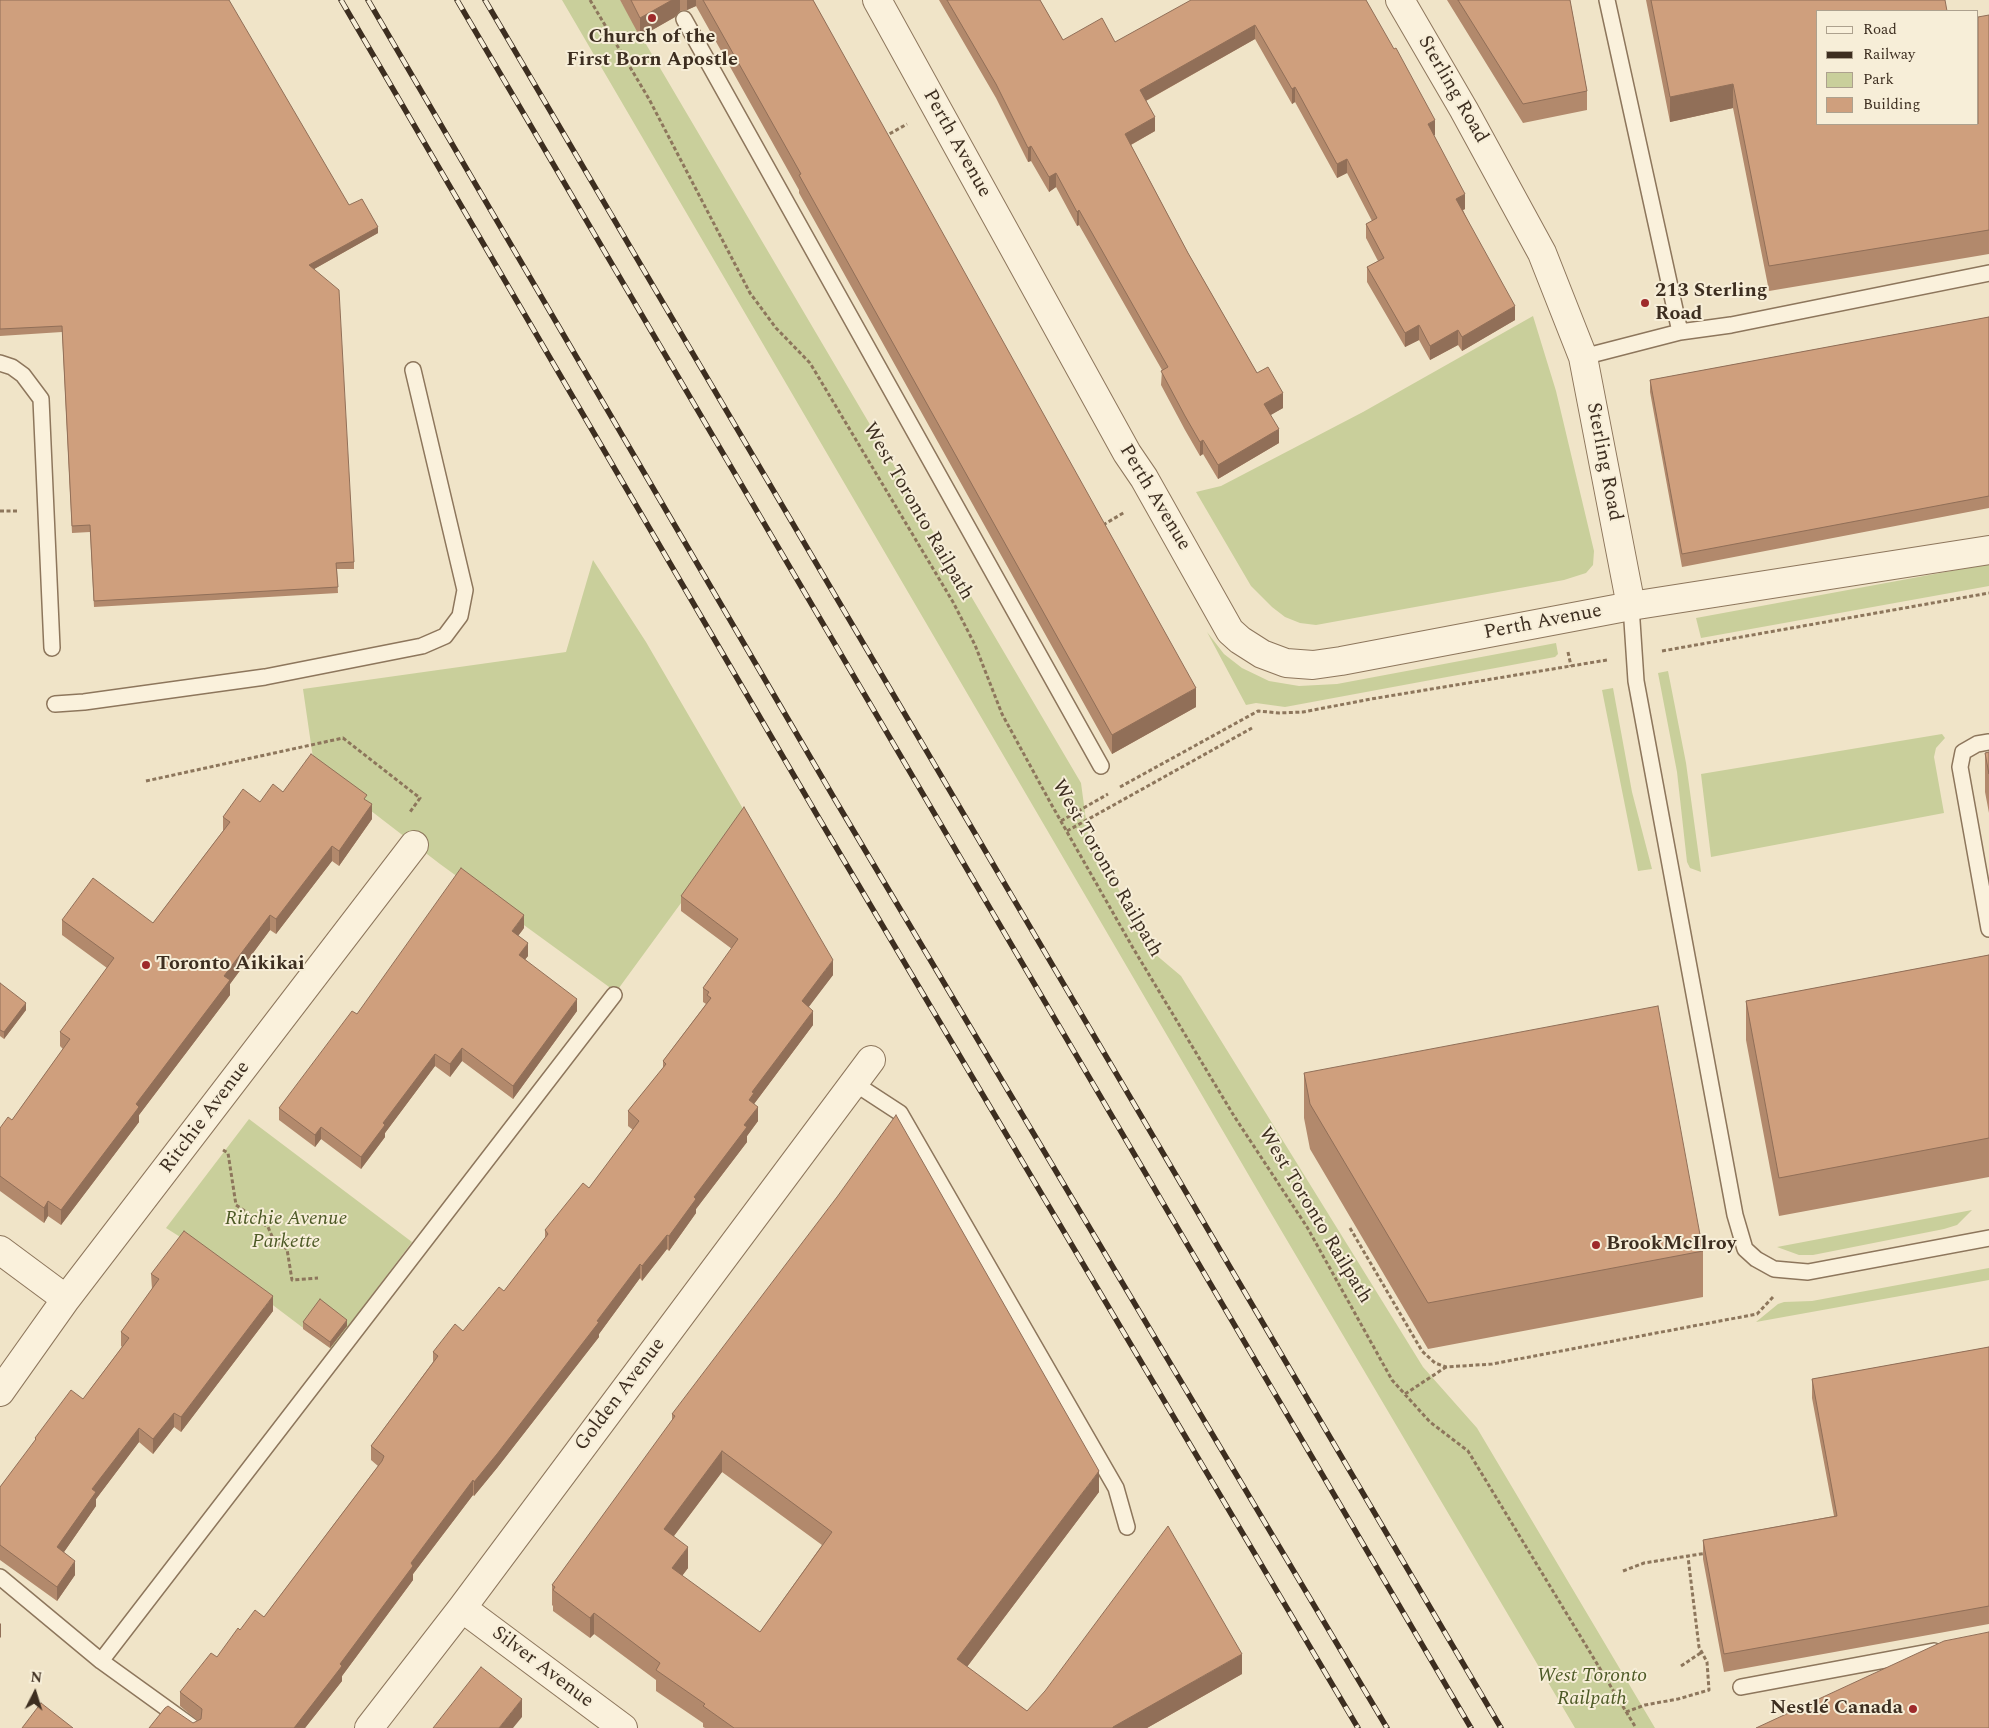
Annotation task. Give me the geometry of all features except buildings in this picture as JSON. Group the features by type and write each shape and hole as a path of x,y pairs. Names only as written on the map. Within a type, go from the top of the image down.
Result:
{"street":[{"name":"Perth Avenue","path":"876,0 1127,454 1144,478 1230,631 1240,640 1274,660 1286,663 1313,664 1631,606"},
{"name":"Sterling Road","path":"1400,0 1464,110 1542,253 1583,358 1631,606"},
{"path":"1631,606 1989,550"},
{"name":"Ritchie Avenue","path":"0,1392 66,1299 414,845"},
{"name":"Golden Avenue","path":"369,1728 462,1608 871,1060"},
{"path":"0,1250 66,1299"},
{"name":"Silver Avenue","path":"462,1608 623,1728"}],"lane":[{"path":"1607,0 1680,332"},
{"path":"684,19 1101,766"},
{"path":"1583,358 1680,332 1731,326 1989,273"},
{"path":"0,363 12,367 23,375 40,399 52,648"},
{"path":"55,704 84,702 265,676 422,646 445,636 460,616 465,590 413,370"},
{"path":"1631,606 1636,682 1729,1186 1738,1230 1745,1249 1756,1259 1774,1269 1808,1272 1989,1238"},
{"path":"1989,742 1977,744 1963,752 1960,767 1989,929"},
{"path":"101,1662 614,995"},
{"path":"854,1083 900,1113 1116,1488 1127,1527"},
{"path":"0,1577 101,1662 194,1728"},
{"path":"1741,1687 1951,1648"}],"path":[{"name":"West Toronto Railpath","path":"590,0 649,99 750,294 776,328 810,363 954,602 976,644 1002,714 1066,832 1234,1116 1308,1227 1392,1380 1430,1422 1468,1451 1636,1728"},
{"path":"880,139 913,120"},
{"path":"1099,527 1132,508"},
{"path":"0,511 23,511"},
{"path":"1120,788 1258,711 1303,712 1989,593"},
{"path":"1066,832 1252,728"},
{"path":"146,781 343,738 420,798 408,814"},
{"path":"1061,821 1111,792"},
{"path":"221,1148 228,1153 236,1205 268,1227 274,1241 287,1249 292,1280 318,1278"},
{"path":"1350,1228 1408,1331 1422,1351 1435,1363 1446,1367 1492,1364 1757,1314 1773,1297"},
{"path":"1405,1394 1446,1367"},
{"path":"1623,1571 1644,1563 1716,1552"},
{"path":"1626,1712 1645,1705 1678,1699 1709,1690 1708,1662 1699,1647 1688,1557"},
{"path":"1681,1666 1702,1652"}],"green space":[{"name":"West Toronto Railpath","path":"562,0 620,0 1081,783 1088,835 1155,954 1181,976 1423,1367 1477,1428 1655,1728 1575,1728 1265,1203"},
{"path":"1533,316 1556,391 1594,551 1593,565 1586,573 1564,580 1316,625 1300,623 1285,617 1272,607 1251,586 1196,492 1221,486 1363,412"},
{"path":"593,560 646,642 746,814 616,992 440,864 305,760 313,758 303,689 566,652"},
{"path":"1989,564 1989,586 1701,638 1696,618"},
{"path":"1207,632 1224,654 1242,668 1269,681 1299,686 1337,684 1556,643 1558,654 1555,657 1285,707 1256,703 1246,705"},
{"path":"1668,671 1686,763 1701,872 1690,868 1687,862 1677,772 1658,673"},
{"path":"1613,688 1632,792 1652,869 1638,871 1602,690"},
{"path":"1942,734 1945,738 1936,748 1934,757 1944,813 1711,857 1701,774"},
{"name":"Ritchie Avenue Parkette","path":"249,1119 412,1242 331,1349 196,1247 166,1228"},
{"path":"1972,1210 1957,1225 1944,1229 1813,1255 1799,1255 1777,1247"},
{"path":"1989,1268 1989,1280 1756,1322 1778,1304 1784,1302 1812,1301"}],"railway":[{"path":"341,0 817,815 1358,1728"},
{"path":"368,0 837,803 1387,1728"},
{"path":"457,0 1471,1728"},
{"path":"485,0 1501,1728"}],"place":[{"name":"Church of the First Born Apostle","path":"652,18"},
{"name":"213 Sterling Road","path":"1645,303"},
{"name":"Toronto Aikikai","path":"146,965"},
{"name":"BrookMcIlroy","path":"1596,1245"},
{"name":"Nestlé Canada","path":"1913,1709"}]}
